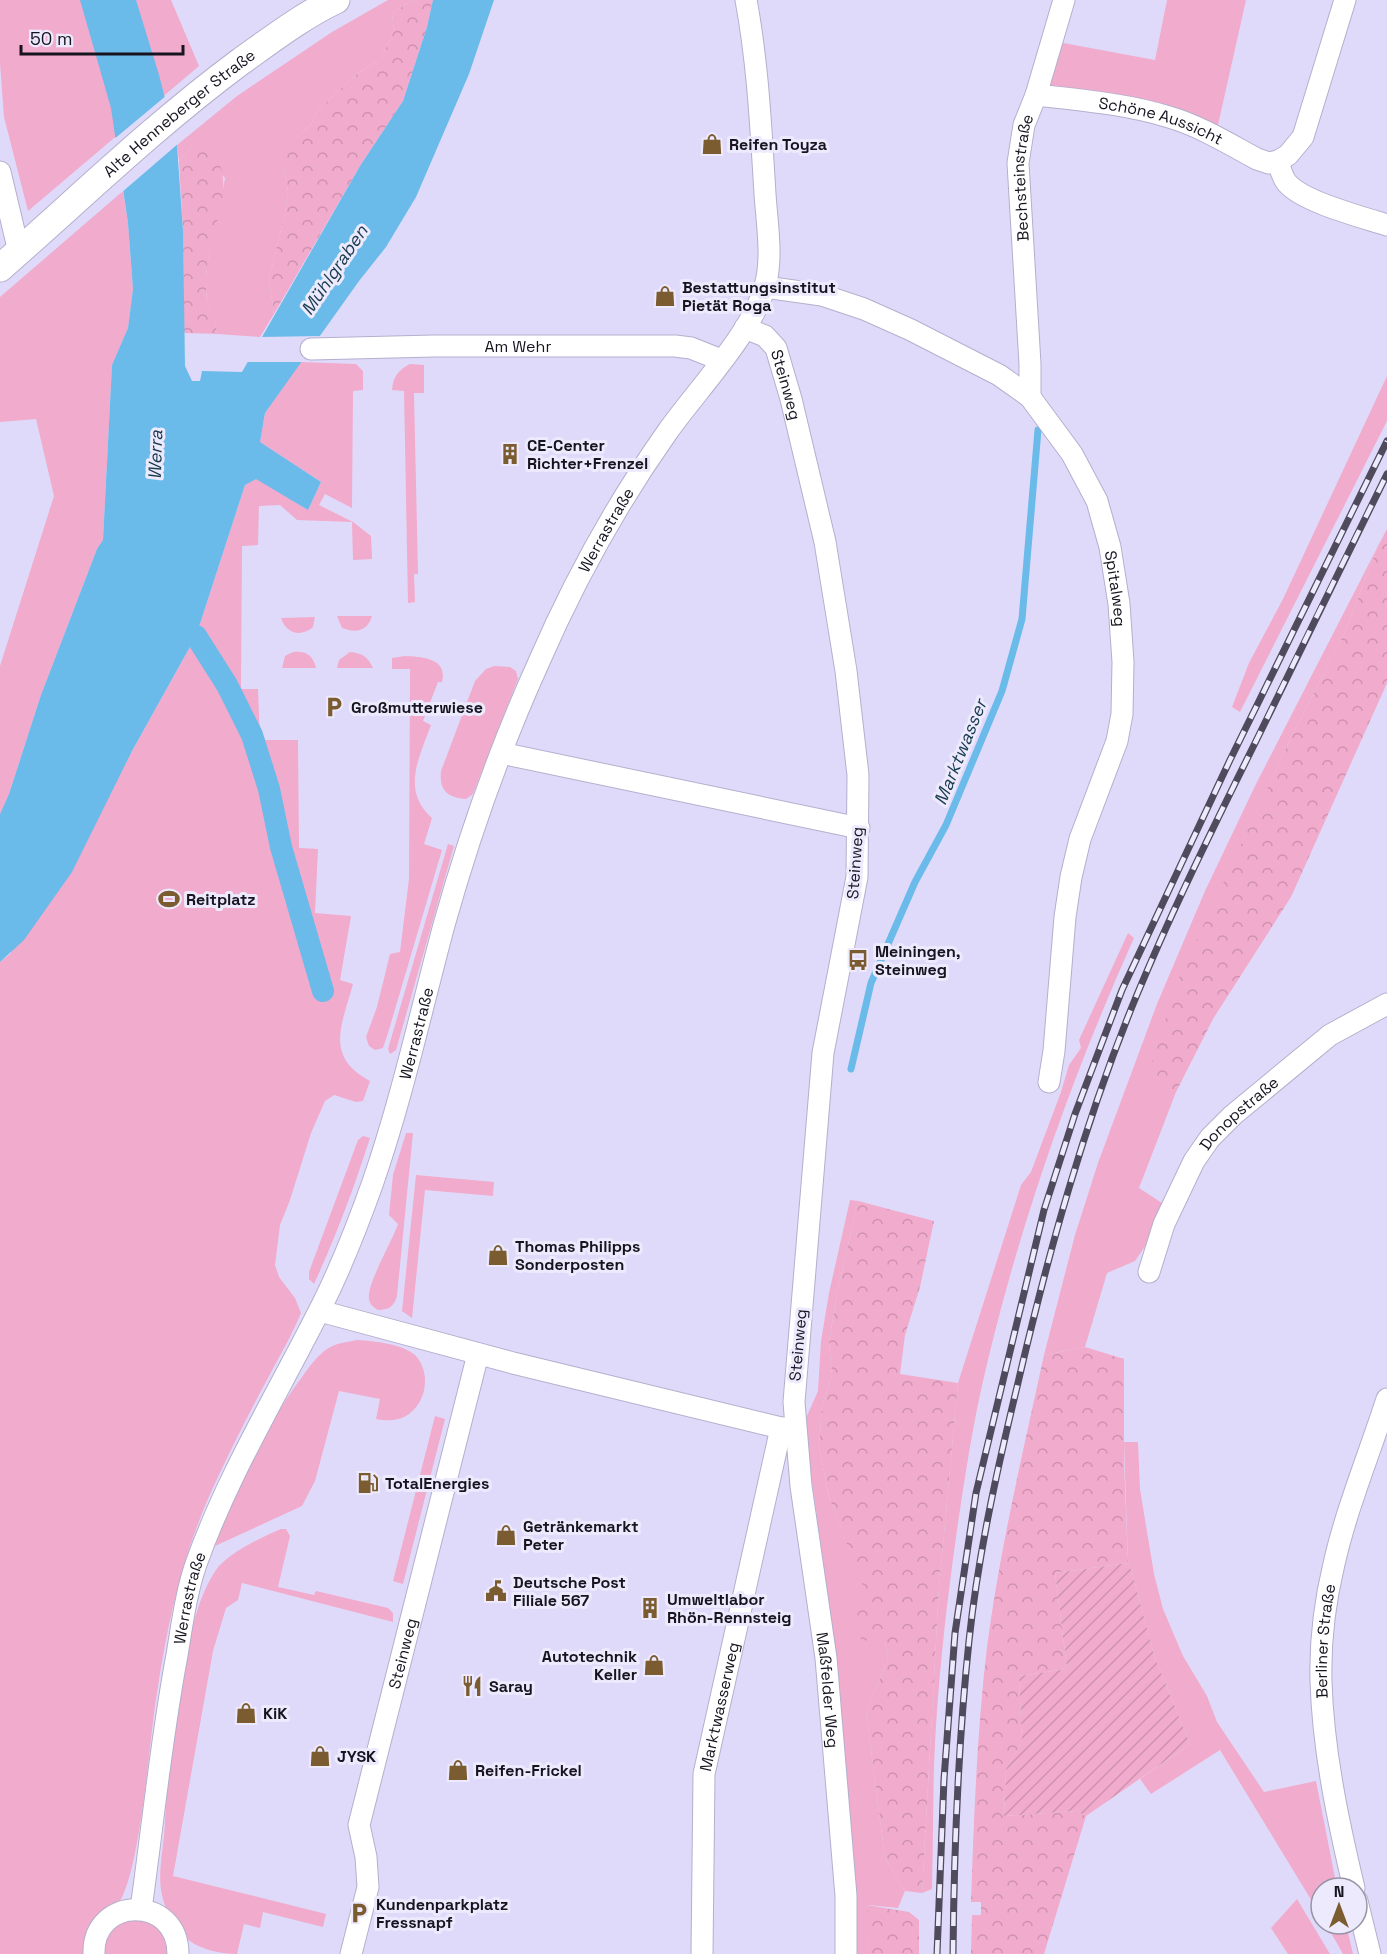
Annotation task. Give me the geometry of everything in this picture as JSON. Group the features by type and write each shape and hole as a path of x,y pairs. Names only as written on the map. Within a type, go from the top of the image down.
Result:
{"main road":[{"name":"Alte Henneberger Straße","path":"23,248 189,102 298,21 336,0"}],"street":[{"path":"745,328 765,287 768,254 757,82 746,0"},
{"name":"Bechsteinstraße","path":"1030,397 1018,163 1024,125 1036,95 1064,0"},
{"path":"1345,0 1304,137 1288,155 1278,161 1287,182 1295,190 1314,200 1387,225"},
{"name":"Schöne Aussicht","path":"1036,95 1095,102 1168,116 1257,159 1269,163 1278,161"},
{"path":"0,172 23,248"},
{"name":"Spitalweg","path":"765,287 822,295 864,309 999,375 1030,397 1072,454 1097,501 1115,574 1122,634 1122,714 1117,741 1080,839 1071,877 1049,1082"},
{"name":"Werrastraße","path":"141,1909 165,1721 193,1572 231,1479 320,1311 372,1183 404,1080 446,919 476,822 501,753 539,661 597,546 667,432 745,328"},
{"name":"Steinweg","path":"745,328 765,336 776,348 791,399 825,542 846,671 858,775 857,877 823,1053 794,1402 788,1428"},
{"name":"Am Wehr","path":"311,349 434,346 675,346 691,348 721,360"},
{"path":"501,753 859,828"},
{"name":"Donopstraße","path":"1149,1272 1164,1224 1194,1161 1210,1138 1233,1115 1330,1035 1387,1004"},
{"path":"320,1311 478,1354 788,1428"},
{"name":"Steinweg","path":"351,1954 368,1887 366,1857 359,1825 478,1354"},
{"name":"Berliner Straße","path":"1352,1876 1334,1792 1324,1721 1321,1680 1324,1628 1334,1563 1387,1399"},
{"name":"Marktwasserweg","path":"702,1954 704,1774 788,1428"},
{"name":"Maßfelder Weg","path":"788,1428 801,1486 826,1658 846,1896 846,1954"},
{"path":"94,1954 95,1939 100,1928 108,1920 117,1913 141,1909 161,1917 170,1926 175,1935 178,1954"},
{"path":"1366,1936 1370,1954"}],"green space":[{"path":"0,0 171,0 199,66 28,211 4,117 0,63"},
{"path":"388,0 413,0 392,13 394,31 381,59 358,73 317,111 311,125 297,136 284,170 288,191 285,213 269,279 274,314 260,337 218,334 208,302 206,285 209,255 225,178 193,144 179,161 177,145 237,96 332,32"},
{"path":"413,0 433,0 427,27 403,101 360,166 274,314 269,279 285,213 288,191 284,170 287,151 297,136 311,125 317,111 358,73 381,59 394,31 392,13"},
{"path":"1167,0 1246,0 1218,125 1178,110 1046,89 1058,42 1155,60"},
{"path":"206,142 222,171 223,185 206,280 207,299 218,334 184,333 183,231 179,161 193,144"},
{"path":"123,191 133,289 128,328 112,365 103,540 97,549 41,695 9,794 0,814 0,666 54,496 36,419 0,422 0,297"},
{"path":"300,362 356,364 363,371 363,390 353,391 352,508 325,494 319,505 353,522 371,536 372,559 353,560 352,522 297,520 280,505 259,506 258,545 242,546 241,689 258,689 260,740 298,740 299,848 318,849 315,913 351,916 340,980 353,984 341,1026 340,1038 346,1061 370,1081 363,1101 356,1102 334,1095 325,1101 311,1133 280,1225 275,1265 279,1277 295,1298 301,1313 217,1479 186,1558 166,1638 138,1839 132,1869 124,1892 85,1954 0,1954 0,962 10,954 107,799 196,636 245,485 256,478 308,510 321,482 260,442 265,413"},
{"path":"410,364 424,365 424,393 414,393 418,574 414,574 415,602 408,603 404,391 392,390 397,374"},
{"path":"1387,376 1387,421 1240,712 1232,707 1249,663 1283,599"},
{"path":"1387,529 1387,683 1291,897 1213,1019 1176,1092 1159,1092 1149,1070 1178,980 1287,746 1345,632 1378,546"},
{"path":"1378,546 1345,632 1287,746 1216,900 1159,1092 1176,1092 1139,1188 1165,1205 1154,1233 1135,1261 1107,1273 1085,1347 1044,1355 1075,1235 1098,1163 1157,1004 1205,891 1256,784"},
{"path":"337,616 372,616 364,628 356,631 342,628"},
{"path":"315,617 313,627 298,633 286,627 281,618"},
{"path":"293,652 308,655 316,668 282,668 285,656"},
{"path":"350,652 364,656 373,668 337,668 339,660"},
{"path":"405,656 432,660 441,668 443,674 442,682 438,682 423,721 431,725 415,773 417,796 432,818 424,844 442,850 383,1048 375,1050 369,1046 366,1037 377,1007 390,954 400,952 409,879 410,669 392,669 392,658"},
{"path":"494,666 510,667 516,671 518,679 473,794 466,799 454,797 443,788 441,771 475,681 486,669"},
{"path":"448,844 454,846 396,1050 390,1054 388,1049"},
{"path":"1128,933 1134,938 1088,1048 1046,1160 1011,1274 981,1390 960,1512 942,1648 934,1766 932,1889 922,1893 939,1588 958,1383 1021,1185 1031,1172 1069,1065 1081,1048 1079,1040"},
{"path":"406,1133 413,1133 397,1296 390,1307 378,1310 370,1303 369,1292 398,1224 389,1215 393,1175"},
{"path":"363,1136 370,1138 364,1157 314,1284 309,1279 309,1272 358,1140"},
{"path":"416,1175 494,1182 493,1196 425,1190 412,1318 402,1311"},
{"path":"850,1200 858,1201 837,1293 829,1342 832,1375 822,1406 819,1446 829,1497 885,1642 888,1659 866,1711 885,1858 905,1891 898,1908 868,1905 869,1954 856,1954 837,1662 806,1438 806,1418 818,1391 821,1341 829,1293"},
{"path":"858,1201 934,1221 920,1287 905,1335 900,1374 958,1383 939,1588 922,1893 905,1891 885,1858 866,1711 888,1659 885,1642 861,1640 856,1604 864,1589 829,1497 819,1446 822,1406 832,1375 829,1342 837,1293"},
{"path":"357,1340 397,1346 416,1356 424,1372 422,1398 404,1417 383,1420 376,1419 380,1399 339,1391 315,1481 302,1506 215,1546 252,1458 288,1396 323,1352 334,1345"},
{"path":"1085,1347 1124,1359 1124,1462 1128,1563 1055,1573 1067,1669 1019,1676 1022,1742 1006,1769 1004,1816 1076,1811 1086,1816 1044,1954 971,1954 972,1915 981,1915 981,1902 971,1902 981,1710 992,1610 1005,1537 1044,1355"},
{"path":"435,1416 445,1419 403,1584 393,1581"},
{"path":"1124,1442 1138,1442 1140,1489 1154,1574 1163,1609 1183,1656 1207,1696 1217,1722 1264,1792 1316,1781 1335,1876 1309,1876 1309,1896 1220,1750 1151,1794 1140,1779 1190,1744 1154,1655 1128,1563"},
{"path":"281,1529 286,1529 290,1536 278,1587 314,1595 316,1591 388,1608 393,1613 393,1622 242,1583 238,1600 226,1608 213,1651 173,1876 326,1914 323,1927 263,1912 260,1928 244,1924 237,1954 225,1953 200,1947 186,1937 170,1916 161,1891 161,1868 174,1731 192,1631 209,1581 221,1564 237,1552"},
{"path":"1128,1563 1154,1655 1190,1744 1086,1816 1076,1811 1004,1816 1006,1769 1022,1742 1019,1676 1067,1669 1055,1573"},
{"path":"1297,1899 1309,1919 1309,1936 1319,1936 1330,1954 1288,1954 1271,1928"},
{"path":"867,1905 909,1912 919,1920 919,1954 869,1954"},
{"path":"139,1919 156,1927 164,1936 167,1954 103,1954 107,1939 118,1925"},
{"path":"1333,1936 1349,1936 1353,1954 1343,1954"}],"water":[{"path":"80,0 136,0 177,145 183,231 185,366 192,381 200,381 202,371 242,372 360,166 403,101 427,27 433,0 494,0 469,74 416,197 386,247 265,413 260,442 321,482 308,510 256,479 245,485 196,636 132,751 72,872 24,940 0,962 0,814 9,794 41,695 97,549 103,540 112,365 128,328 133,289 128,223 111,108"}],"pier":[{"path":"167,95 179,143 121,193 113,140"},
{"path":"320,336 302,362 244,362 260,337"}],"waterway":[{"name":"Marktwasser","path":"851,1069 871,983 915,882 946,825 1002,691 1022,619 1038,430"},
{"path":"196,636 227,685 252,735 269,789 281,847 323,991"}],"railway":[{"path":"937,1954 944,1779 955,1633 976,1493 1044,1210 1075,1114 1122,990 1230,760 1387,441"},
{"path":"953,1954 959,1758 977,1577 1010,1418 1041,1288 1069,1189 1117,1044 1164,932 1387,474"}],"place":[{"name":"Reifen Toyza","path":"712,144"},
{"name":"Bestattungsinstitut Pietät Roga","path":"665,296"},
{"name":"CE-Center Richter+Frenzel","path":"510,454"},
{"name":"Großmutterwiese","path":"334,707"},
{"name":"Reitplatz","path":"169,899"},
{"name":"Meiningen, Steinweg","path":"858,960"},
{"name":"Thomas Philipps Sonderposten","path":"498,1255"},
{"name":"TotalEnergies","path":"368,1483"},
{"name":"Getränkemarkt Peter","path":"506,1535"},
{"name":"Deutsche Post Filiale 567","path":"496,1591"},
{"name":"Umweltlabor Rhön-Rennsteig","path":"650,1608"},
{"name":"Autotechnik Keller","path":"654,1665"},
{"name":"Saray","path":"472,1686"},
{"name":"KiK","path":"246,1713"},
{"name":"JYSK","path":"320,1756"},
{"name":"Reifen-Frickel","path":"458,1770"},
{"name":"Kundenparkplatz Fressnapf","path":"359,1913"}],"water label":[{"name":"Mühlgraben","path":"334,270"},
{"name":"Werra","path":"155,455"}]}
